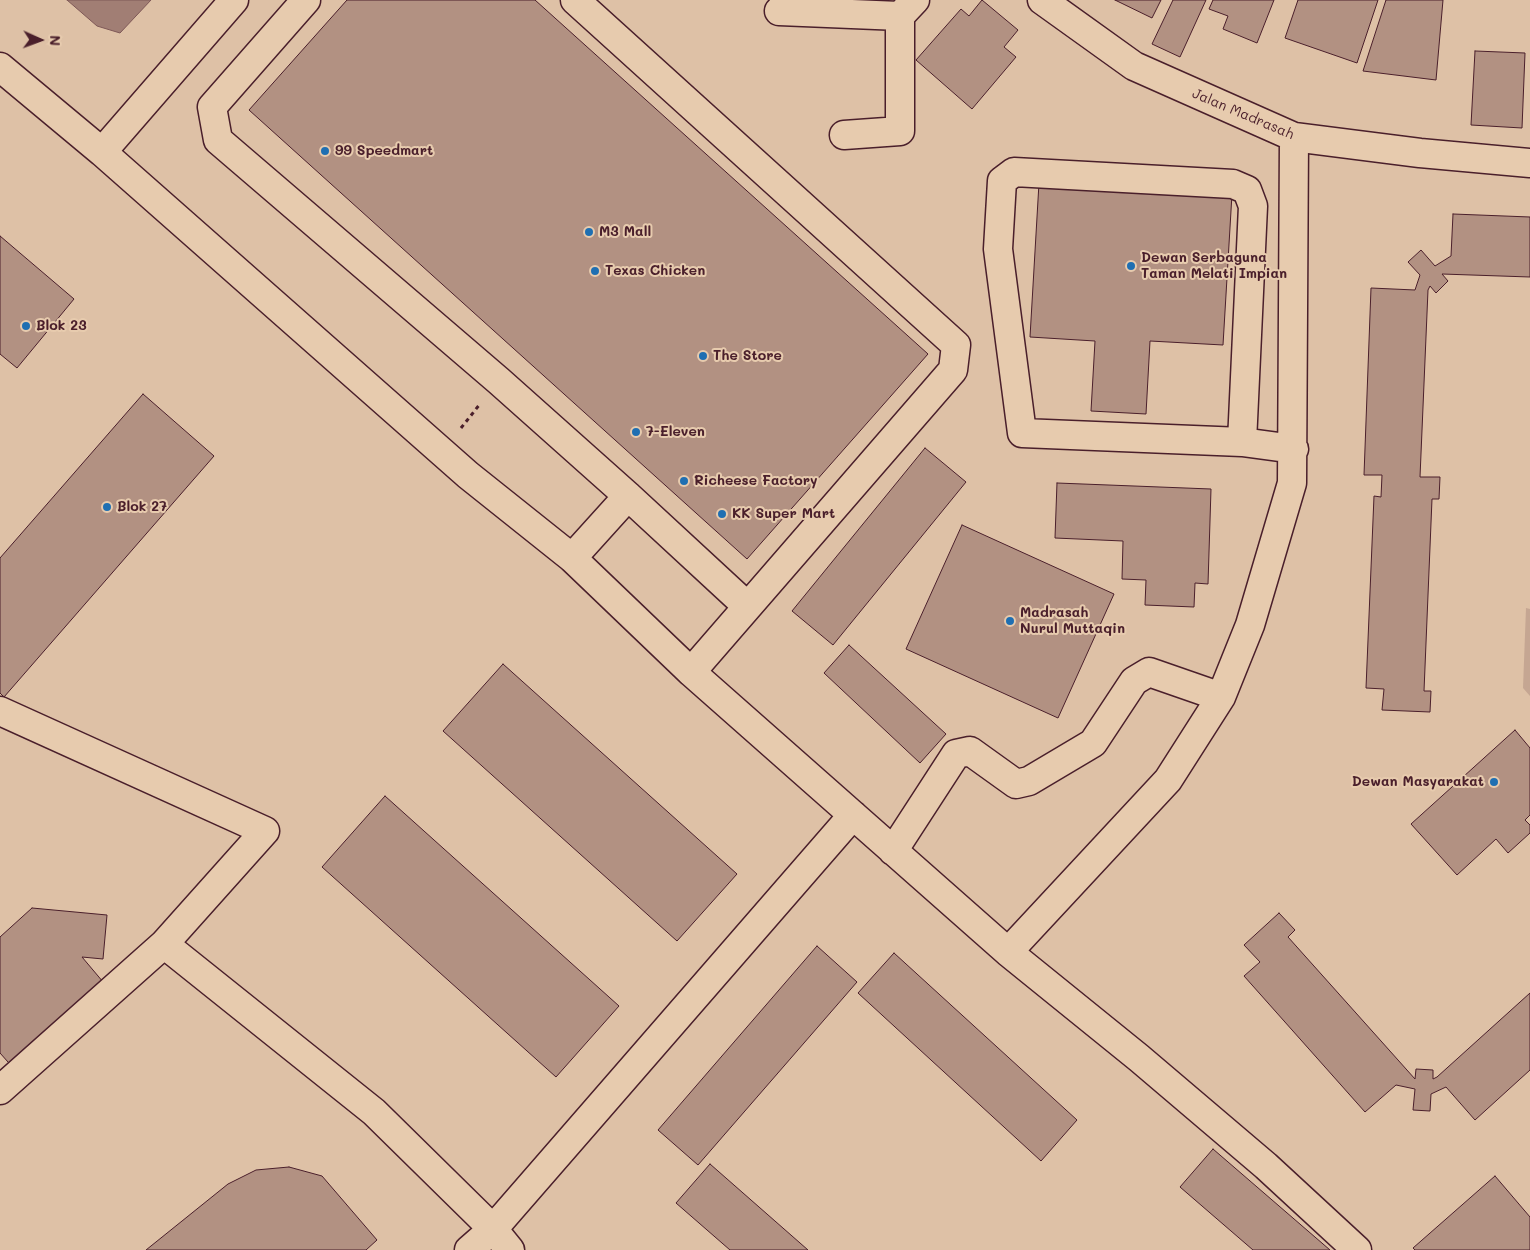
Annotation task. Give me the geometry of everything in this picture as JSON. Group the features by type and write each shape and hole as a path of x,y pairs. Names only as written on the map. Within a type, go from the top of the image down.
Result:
{"street":[{"path":"102,152 234,0"},
{"path":"306,0 212,107 218,140 499,381 628,496 747,606"},
{"path":"575,0 956,344 953,370 690,672"},
{"name":"Jalan Madrasah","path":"1042,0 1134,66 1294,137 1420,153 1530,163"},
{"path":"779,11 908,8 900,131 844,135"},
{"path":"0,67 102,152 442,452 572,558 690,672 1008,952 1139,1058 1266,1166 1356,1250"},
{"path":"1008,952 1156,794 1221,697 1253,615 1292,483 1294,450 1294,137"},
{"path":"1242,442 1253,206 1247,190 1234,184 1014,172 1002,181 998,249 1022,433 1242,442 1294,450"},
{"path":"572,558 628,496"},
{"path":"893,851 956,754 970,751 1016,784 1029,782 1093,743 1134,681 1149,672 1221,697"},
{"path":"0,711 265,831 164,944 0,1090"},
{"path":"469,1250 493,1229 853,815"},
{"path":"164,944 374,1112 493,1229 510,1250"}],"path":[{"path":"442,452 499,381"}],"shaded area":[{"path":"67,0 151,0 120,33 97,26"},
{"path":"1526,608 1530,609 1530,696 1523,688"}],"building":[{"name":"M3 Mall","path":"347,0 535,0 928,354 747,559 249,110"},
{"path":"982,0 1018,30 1004,47 1016,57 972,109 916,60 961,9 969,16"},
{"path":"1115,0 1161,0 1152,18"},
{"path":"1173,0 1206,0 1180,57 1152,44"},
{"path":"1213,0 1274,0 1257,43 1223,29 1228,16 1209,9"},
{"path":"1298,0 1378,0 1357,63 1285,38"},
{"path":"1386,0 1443,0 1436,80 1363,71"},
{"path":"1475,51 1525,53 1522,128 1471,125"},
{"name":"Dewan Serbaguna Taman Melati Impian","path":"1039,183 1232,194 1223,345 1150,341 1146,414 1091,411 1095,341 1030,337"},
{"path":"1453,214 1530,217 1530,277 1442,274 1448,281 1436,293 1430,286 1428,290 1420,477 1440,477 1439,499 1432,499 1424,691 1431,691 1430,712 1382,710 1384,689 1366,688 1374,496 1381,497 1382,475 1364,475 1371,288 1415,290 1420,275 1408,262 1421,250 1435,266 1451,256"},
{"name":"Blok 23","path":"0,236 74,299 17,368 0,354"},
{"name":"Blok 27","path":"143,394 214,456 4,697 0,693 0,558"},
{"path":"925,448 966,482 833,645 792,611"},
{"path":"1057,483 1211,489 1208,584 1195,583 1194,607 1145,605 1146,580 1122,579 1123,541 1055,538"},
{"name":"Madrasah Nurul Muttaqin","path":"962,525 1114,594 1058,718 906,649"},
{"path":"849,645 946,734 920,763 824,673"},
{"path":"503,664 737,874 677,941 443,731"},
{"name":"Dewan Masyarakat","path":"1515,730 1530,748 1530,815 1525,820 1530,825 1530,833 1508,853 1496,839 1457,875 1411,824"},
{"path":"385,796 619,1006 556,1077 322,867"},
{"path":"32,908 107,915 103,959 82,957 109,989 16,1071 0,1053 0,937"},
{"path":"1279,913 1295,930 1288,937 1415,1079 1416,1069 1433,1070 1433,1079 1437,1077 1530,993 1530,1070 1475,1120 1446,1087 1431,1094 1430,1111 1413,1110 1415,1089 1396,1085 1365,1112 1244,976 1260,962 1244,945"},
{"path":"817,946 857,982 698,1165 658,1130"},
{"path":"894,953 1077,1120 1041,1161 858,993"},
{"path":"1213,1149 1330,1250 1253,1250 1180,1187"},
{"path":"710,1164 808,1250 730,1250 676,1203"},
{"path":"289,1167 322,1176 377,1240 366,1250 146,1250 228,1184 256,1170"},
{"path":"1495,1176 1530,1217 1530,1250 1415,1250 1413,1248"}],"place":[{"name":"99 Speedmart","path":"325,151"},
{"name":"M3 Mall","path":"589,232"},
{"name":"Dewan Serbaguna Taman Melati Impian","path":"1131,266"},
{"name":"Texas Chicken","path":"595,271"},
{"name":"Blok 23","path":"26,326"},
{"name":"The Store","path":"703,356"},
{"name":"7-Eleven","path":"636,432"},
{"name":"Richeese Factory","path":"684,481"},
{"name":"Blok 27","path":"107,507"},
{"name":"KK Super Mart","path":"722,514"},
{"name":"Madrasah Nurul Muttaqin","path":"1010,621"},
{"name":"Dewan Masyarakat","path":"1494,782"}]}
